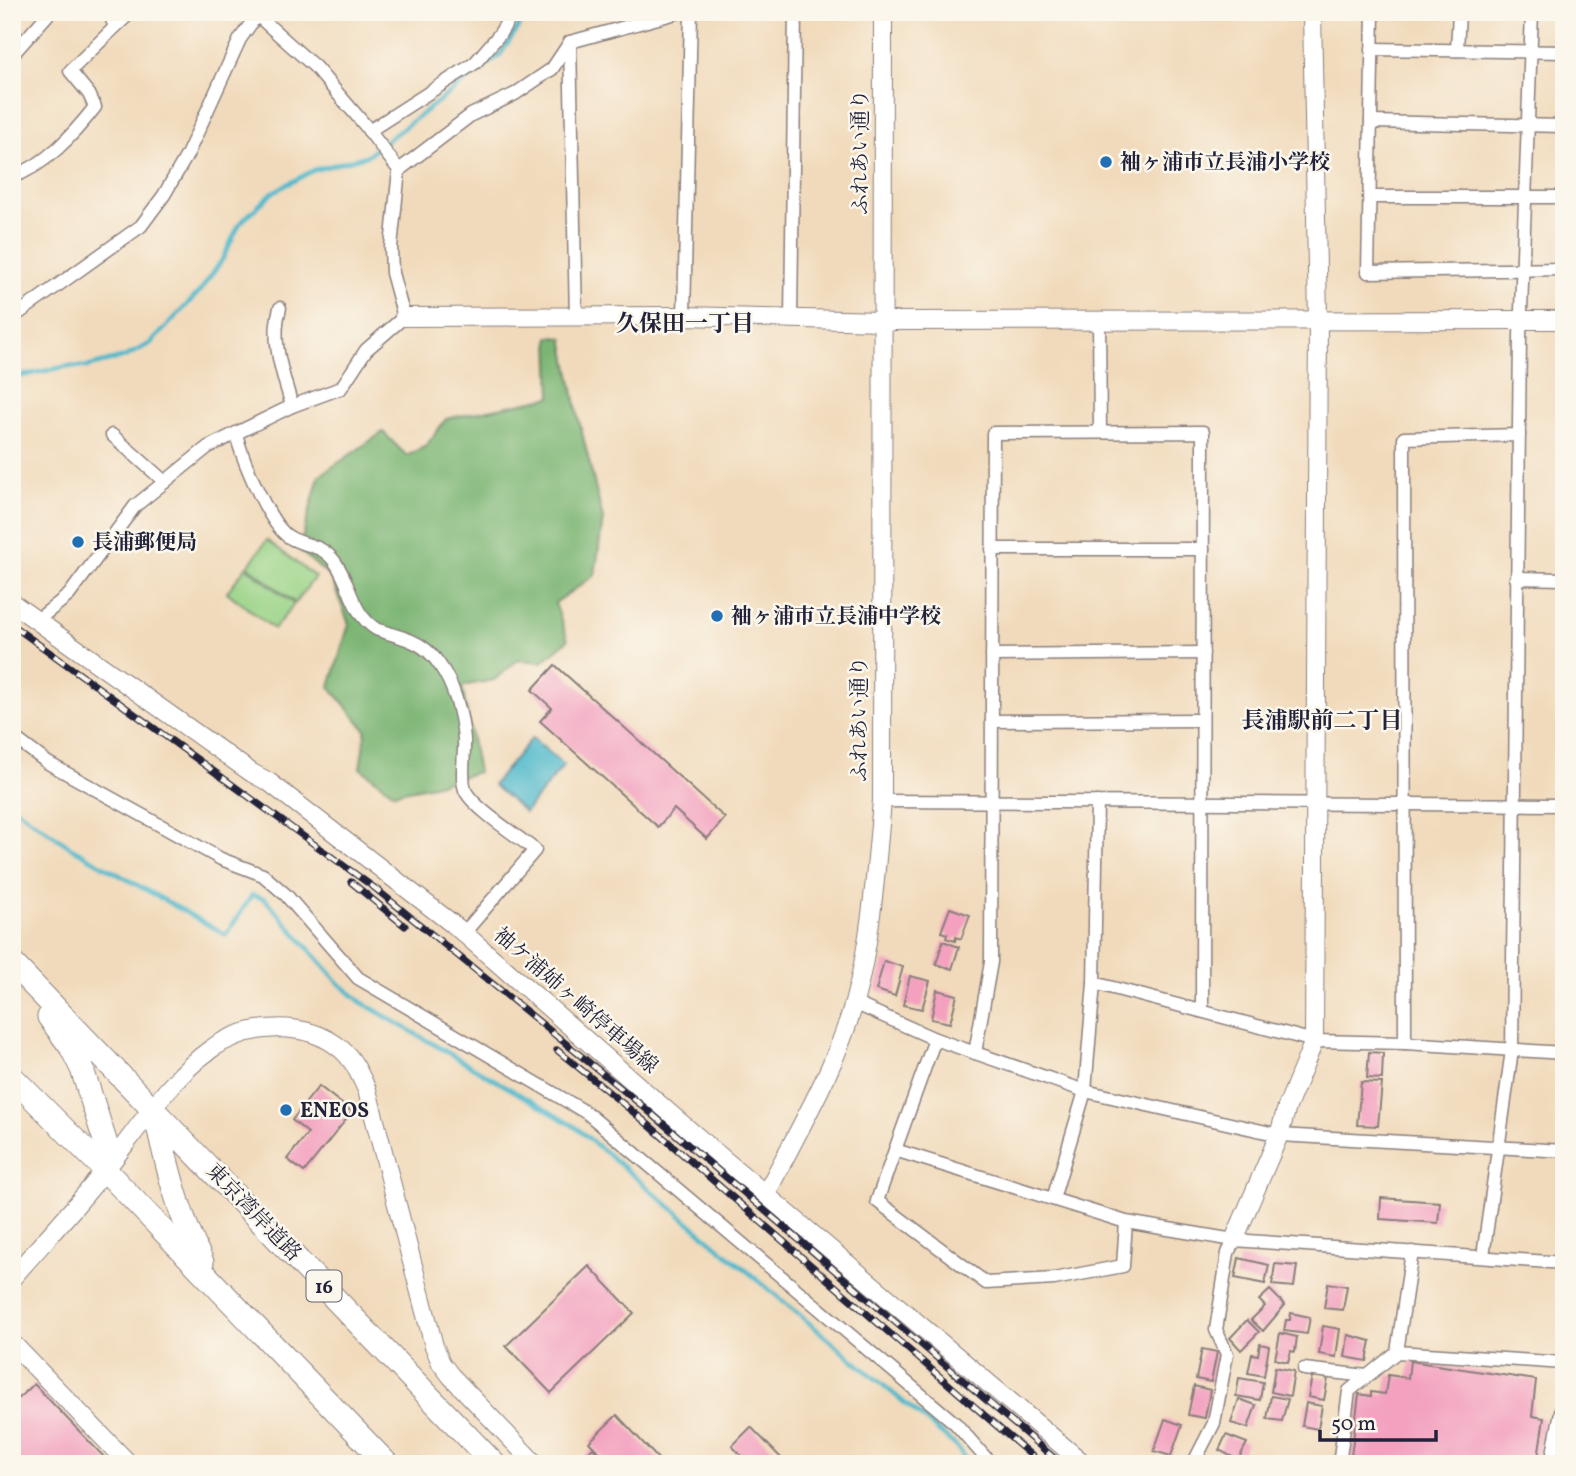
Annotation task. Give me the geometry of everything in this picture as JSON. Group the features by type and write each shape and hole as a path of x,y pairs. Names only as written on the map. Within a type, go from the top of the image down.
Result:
{"highway":[{"name":"東京湾岸道路","path":"12,963 154,1107 494,1464"},
{"path":"12,975 56,1024 82,1069 107,1147 105,1170"},
{"path":"12,1077 387,1464"},
{"path":"154,1107 168,1170 185,1227 213,1283"}],"street":[{"path":"12,55 50,12"},
{"path":"109,12 115,27"},
{"path":"12,177 32,170 78,128 95,107 89,94 70,71 131,12"},
{"path":"399,170 471,115 515,94 552,69 570,42 680,12"},
{"path":"684,316 691,12"},
{"path":"791,318 795,12"},
{"name":"ふれあい通り","path":"766,1194 836,1053 854,1003 872,904 882,801 883,12"},
{"path":"1194,1464 1214,1423 1227,1354 1216,1330 1228,1253 1279,1135 1287,1107 1314,1041 1318,320 1312,12"},
{"path":"1373,12 1368,272 1564,269"},
{"path":"1457,50 1458,12"},
{"path":"1483,1256 1512,1049 1520,319 1532,12"},
{"path":"12,318 141,226 164,195 187,155 240,39 258,14 315,67 399,170 391,247 392,273 404,317"},
{"path":"369,131 475,63 499,35 512,14"},
{"path":"570,42 576,318"},
{"path":"1372,49 1564,52"},
{"path":"1370,122 1564,126"},
{"path":"1369,197 1564,197"},
{"path":"280,308 276,323 277,353 292,406"},
{"path":"36,621 69,595 135,506 164,482 208,446 292,406 341,388 366,350 404,317 684,316 882,321 1564,320"},
{"path":"1100,321 1100,432"},
{"path":"975,1053 991,962 993,433 1203,432 1202,1010"},
{"path":"236,433 240,451 278,527 289,538 323,550 334,561 345,579 355,608 376,629 417,642 429,651 441,667 454,692 464,737 465,790 472,801 536,850 464,933"},
{"path":"112,435 164,482"},
{"path":"1405,1043 1404,438 1519,435"},
{"path":"992,549 1203,549"},
{"path":"1516,578 1564,579"},
{"name":"袖ケ浦姉ヶ崎停車場線","path":"12,604 252,773 269,782 464,933 665,1109 1084,1464"},
{"path":"992,655 1203,653"},
{"path":"992,721 1202,720"},
{"path":"12,736 48,763 221,859 263,875 286,895 358,978 587,1113 956,1424 991,1464"},
{"path":"882,801 1564,805"},
{"path":"1053,1199 1085,1091 1094,983 1097,802"},
{"path":"1094,983 1314,1041 1405,1043 1564,1054"},
{"path":"854,1003 935,1039 1085,1091 1279,1135 1564,1151"},
{"path":"12,1278 105,1170 154,1107 195,1062 213,1047 234,1036 276,1027 322,1038 342,1049 357,1068 367,1090 434,1346 441,1363 535,1464"},
{"path":"935,1039 877,1201 985,1283 1054,1279 1123,1266 1126,1222"},
{"path":"895,1150 1126,1222 1234,1240 1564,1263"},
{"path":"1397,1352 1412,1252"},
{"path":"12,1343 129,1464"},
{"path":"1339,1464 1349,1391 1397,1352 1564,1363"},
{"path":"1304,1369 1367,1376"},
{"path":"1551,1464 1564,1396"}],"green space":[{"path":"549,337 563,338 578,416 603,519 595,575 555,603 568,640 542,662 518,660 494,680 462,686 478,772 394,793 360,768 366,730 330,687 349,624 331,578 299,550 319,476 383,432 407,456 426,446 446,419 551,397"},
{"path":"267,540 315,577 295,603 248,566"},
{"path":"246,567 294,604 274,629 227,592"}],"water":[{"path":"532,738 564,765 525,812 493,785"}],"building":[{"path":"555,665 725,818 707,839 674,809 658,827 540,721 552,708 532,690"},
{"path":"950,908 970,915 961,939 956,937 955,941 946,938 947,934 941,932"},
{"path":"943,941 959,947 952,969 936,964"},
{"path":"884,961 903,967 895,996 876,990"},
{"path":"910,976 930,981 922,1009 903,1005"},
{"path":"937,990 957,995 950,1023 931,1019"},
{"path":"1369,1052 1383,1053 1382,1079 1367,1078"},
{"path":"1361,1082 1382,1083 1378,1126 1357,1125"},
{"path":"319,1086 352,1112 304,1172 287,1159 308,1133 292,1120"},
{"path":"1381,1198 1440,1202 1438,1223 1380,1219"},
{"path":"1239,1258 1269,1265 1265,1284 1235,1278"},
{"path":"1275,1264 1297,1266 1294,1287 1272,1285"},
{"path":"589,1266 634,1313 551,1393 506,1346"},
{"path":"1328,1283 1347,1286 1343,1310 1324,1308"},
{"path":"1270,1290 1285,1305 1263,1331 1251,1320 1265,1306 1259,1300"},
{"path":"1291,1313 1310,1317 1307,1334 1284,1331 1286,1320 1290,1320"},
{"path":"1247,1320 1259,1332 1241,1350 1230,1338"},
{"path":"1323,1326 1340,1329 1336,1357 1319,1354"},
{"path":"1280,1333 1297,1337 1295,1352 1291,1351 1288,1362 1275,1359"},
{"path":"1348,1335 1371,1341 1367,1361 1345,1357"},
{"path":"1260,1344 1269,1346 1264,1376 1248,1373 1252,1354 1258,1355"},
{"path":"1202,1349 1217,1352 1211,1382 1196,1379"},
{"path":"1410,1361 1536,1380 1532,1416 1544,1418 1537,1464 1350,1464 1359,1394 1385,1394 1388,1375 1408,1378"},
{"path":"1275,1367 1294,1371 1290,1396 1271,1392"},
{"path":"1312,1376 1328,1378 1324,1400 1308,1397"},
{"path":"1239,1378 1263,1382 1260,1400 1236,1396"},
{"path":"34,1384 107,1460 104,1464 12,1464 12,1405"},
{"path":"1194,1386 1210,1390 1205,1418 1188,1415"},
{"path":"1271,1396 1288,1399 1282,1421 1267,1419"},
{"path":"1239,1399 1256,1405 1248,1428 1231,1423"},
{"path":"1306,1403 1322,1406 1318,1429 1302,1426"},
{"path":"617,1415 663,1464 610,1464 589,1442"},
{"path":"1165,1419 1182,1425 1171,1456 1154,1451"},
{"path":"751,1427 787,1464 749,1464 732,1446"},
{"path":"1226,1435 1247,1443 1238,1460 1219,1450"},
{"path":"593,1448 608,1464 577,1464"}],"waterway":[{"path":"12,378 68,366 86,367 125,357 151,343 201,290 222,260 240,223 273,192 314,170 366,156 500,55 528,12"},
{"path":"12,806 70,847 226,935 252,895 265,899 340,984 361,1002 574,1126 956,1446 969,1464"}],"railway":[{"path":"12,625 376,889 645,1108 1061,1464"},
{"path":"351,882 405,926"},
{"path":"557,1050 643,1120 1041,1464"}],"place":[{"name":"袖ヶ浦市立長浦小学校","path":"1106,162"},
{"name":"長浦郵便局","path":"78,542"},
{"name":"袖ヶ浦市立長浦中学校","path":"717,616"},
{"name":"ENEOS","path":"286,1110"}],"district":[{"name":"久保田一丁目","path":"685,323"},
{"name":"長浦駅前二丁目","path":"1322,720"}]}
